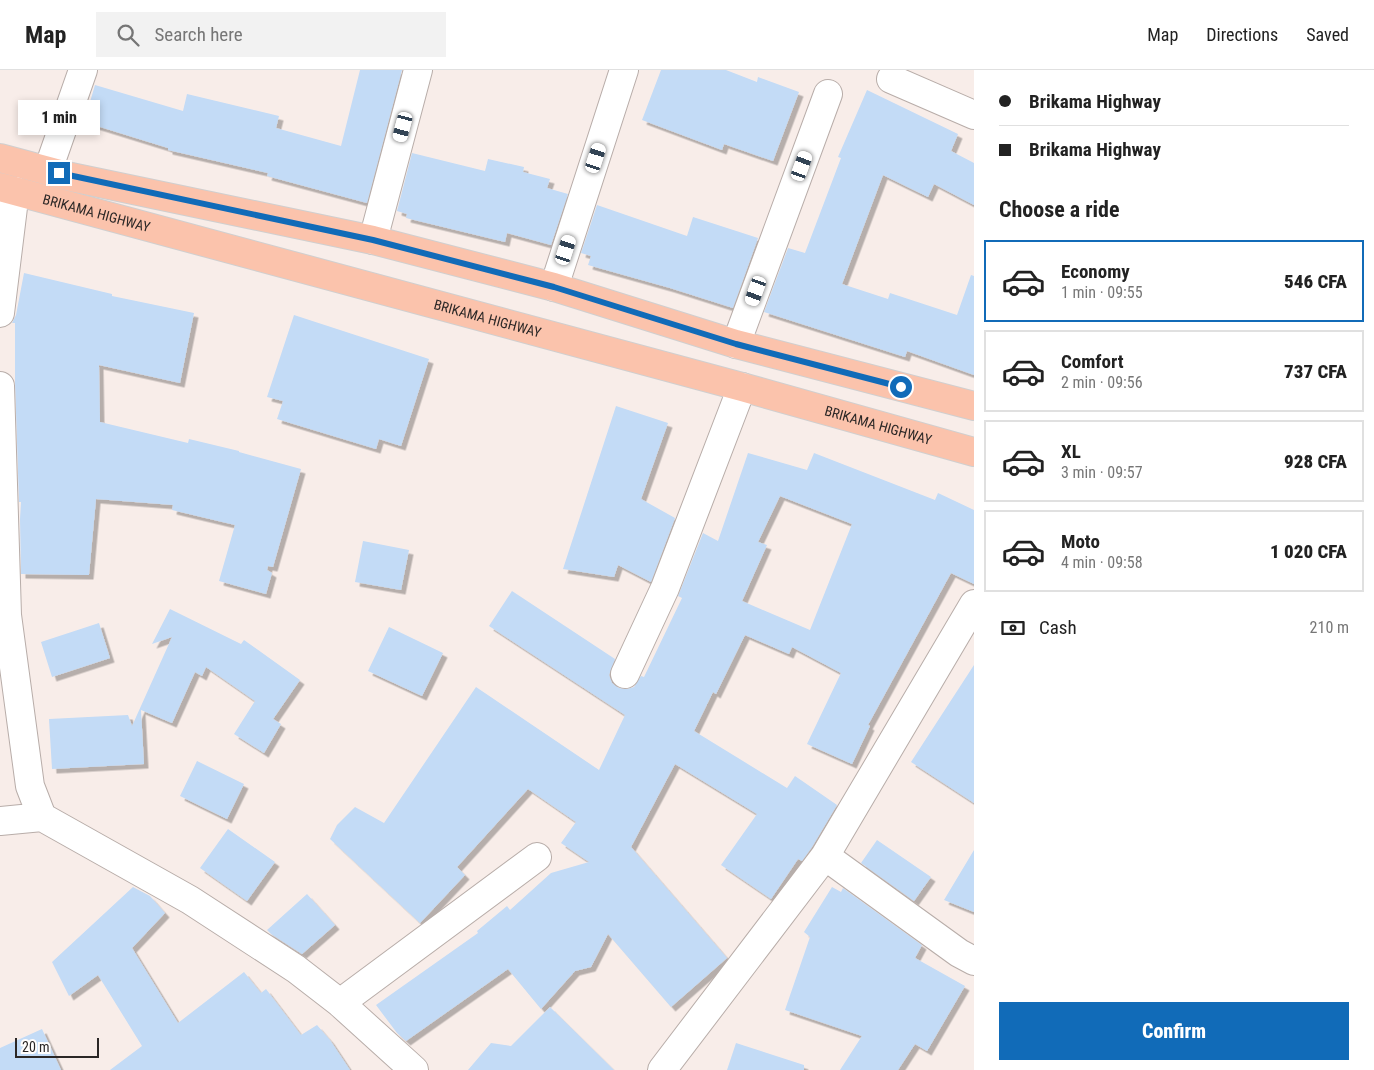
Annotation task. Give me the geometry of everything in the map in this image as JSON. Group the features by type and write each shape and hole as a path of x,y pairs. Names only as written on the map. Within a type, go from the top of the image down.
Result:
{"highway":[{"name":"BRIKAMA HIGHWAY","path":"0,158 70,176 373,240 554,287 736,344 974,406"},
{"name":"BRIKAMA HIGHWAY","path":"8,189 974,452"}],"street":[{"path":"48,170 83,70"},
{"path":"373,240 418,70"},
{"path":"554,287 624,70"},
{"path":"891,79 974,114"},
{"path":"736,344 828,94"},
{"path":"0,313 8,189"},
{"path":"0,386 4,615 30,786 42,817"},
{"path":"625,674 665,588 742,388"},
{"path":"662,1070 825,856 974,604"},
{"path":"0,821 42,817 190,900 296,969 340,1003 414,1070"},
{"path":"825,856 959,953 974,961"},
{"path":"340,1003 537,857"}],"building":[{"path":"360,70 402,70 367,203 267,176 268,173 168,150 168,148 84,122 95,85 183,111 187,94 279,116 276,128 341,146"},
{"path":"661,70 726,70 757,82 758,77 799,92 773,161 724,144 722,150 642,120"},
{"path":"867,90 958,134 951,151 974,163 974,205 934,184 928,197 883,175 842,284 888,299 890,293 957,315 971,275 974,276 974,375 907,351 905,357 764,312 788,248 805,253 841,158 838,157"},
{"path":"412,153 485,171 488,159 524,167 523,172 550,179 547,188 568,194 551,245 507,233 505,242 406,218 407,214 397,211"},
{"path":"597,205 687,236 693,217 758,238 733,308 588,265 591,256 581,253"},
{"path":"24,273 112,294 112,296 194,313 180,383 99,365 100,422 188,443 189,439 301,469 273,567 268,566 267,570 272,573 266,594 219,581 235,525 172,510 173,505 96,499 89,575 21,574 21,502 19,502 15,323 12,323 16,315"},
{"path":"294,315 429,359 401,446 379,439 376,449 277,419 283,401 267,397"},
{"path":"616,406 668,423 641,499 675,518 651,582 618,565 614,577 563,569"},
{"path":"748,453 807,470 814,453 935,500 938,493 974,510 974,584 951,573 868,725 870,726 852,764 807,744 841,673 792,647 789,654 745,635 716,694 713,692 694,731 787,788 795,776 837,805 812,847 802,861 798,859 771,899 721,865 757,814 675,764 631,847 727,958 671,1007 608,934 591,967 575,971 541,1009 508,969 406,1041 397,1033 376,1005 478,933 477,931 507,906 510,910 551,873 589,862 561,843 576,822 528,789 457,867 465,875 420,923 330,839 337,825 355,807 384,823 476,687 599,770 625,715 489,626 512,591 615,659 609,675 612,683 619,688 627,689 634,687 641,676 644,677 682,598 678,596 703,533 718,541","holes":["780,496 852,524 810,630 742,601 767,545 758,542"]},
{"path":"363,541 409,550 401,590 355,582"},
{"path":"170,609 241,644 244,640 300,680 273,719 281,724 264,753 234,734 255,701 206,667 202,676 195,672 172,723 141,710 144,764 52,769 49,719 128,715 132,726 172,637 152,644"},
{"path":"99,623 110,658 52,677 41,642"},
{"path":"389,627 443,653 422,696 368,671"},
{"path":"974,665 974,803 911,762"},
{"path":"197,761 244,784 227,819 180,796"},
{"path":"228,829 275,862 247,901 200,868"},
{"path":"877,840 931,877 914,901 861,863"},
{"path":"974,850 974,912 944,900"},
{"path":"133,887 150,896 165,913 132,948 178,1023 244,972 261,993 266,989 301,1035 317,1025 330,1040 350,1070 110,1070 142,1046 98,975 69,996 52,962"},
{"path":"832,887 841,892 843,888 922,945 915,958 965,986 927,1051 915,1044 898,1070 840,1070 862,1036 785,1010 810,937 804,932"},
{"path":"307,894 335,925 302,954 267,930"},
{"path":"550,1007 614,1070 468,1070 491,1043 511,1046"},
{"path":"42,1029 61,1070 0,1070 0,1048"},
{"path":"736,1043 804,1065 804,1070 727,1070"}],"route":[{"path":"59,173 373,240 554,287 736,344 901,387"}]}
